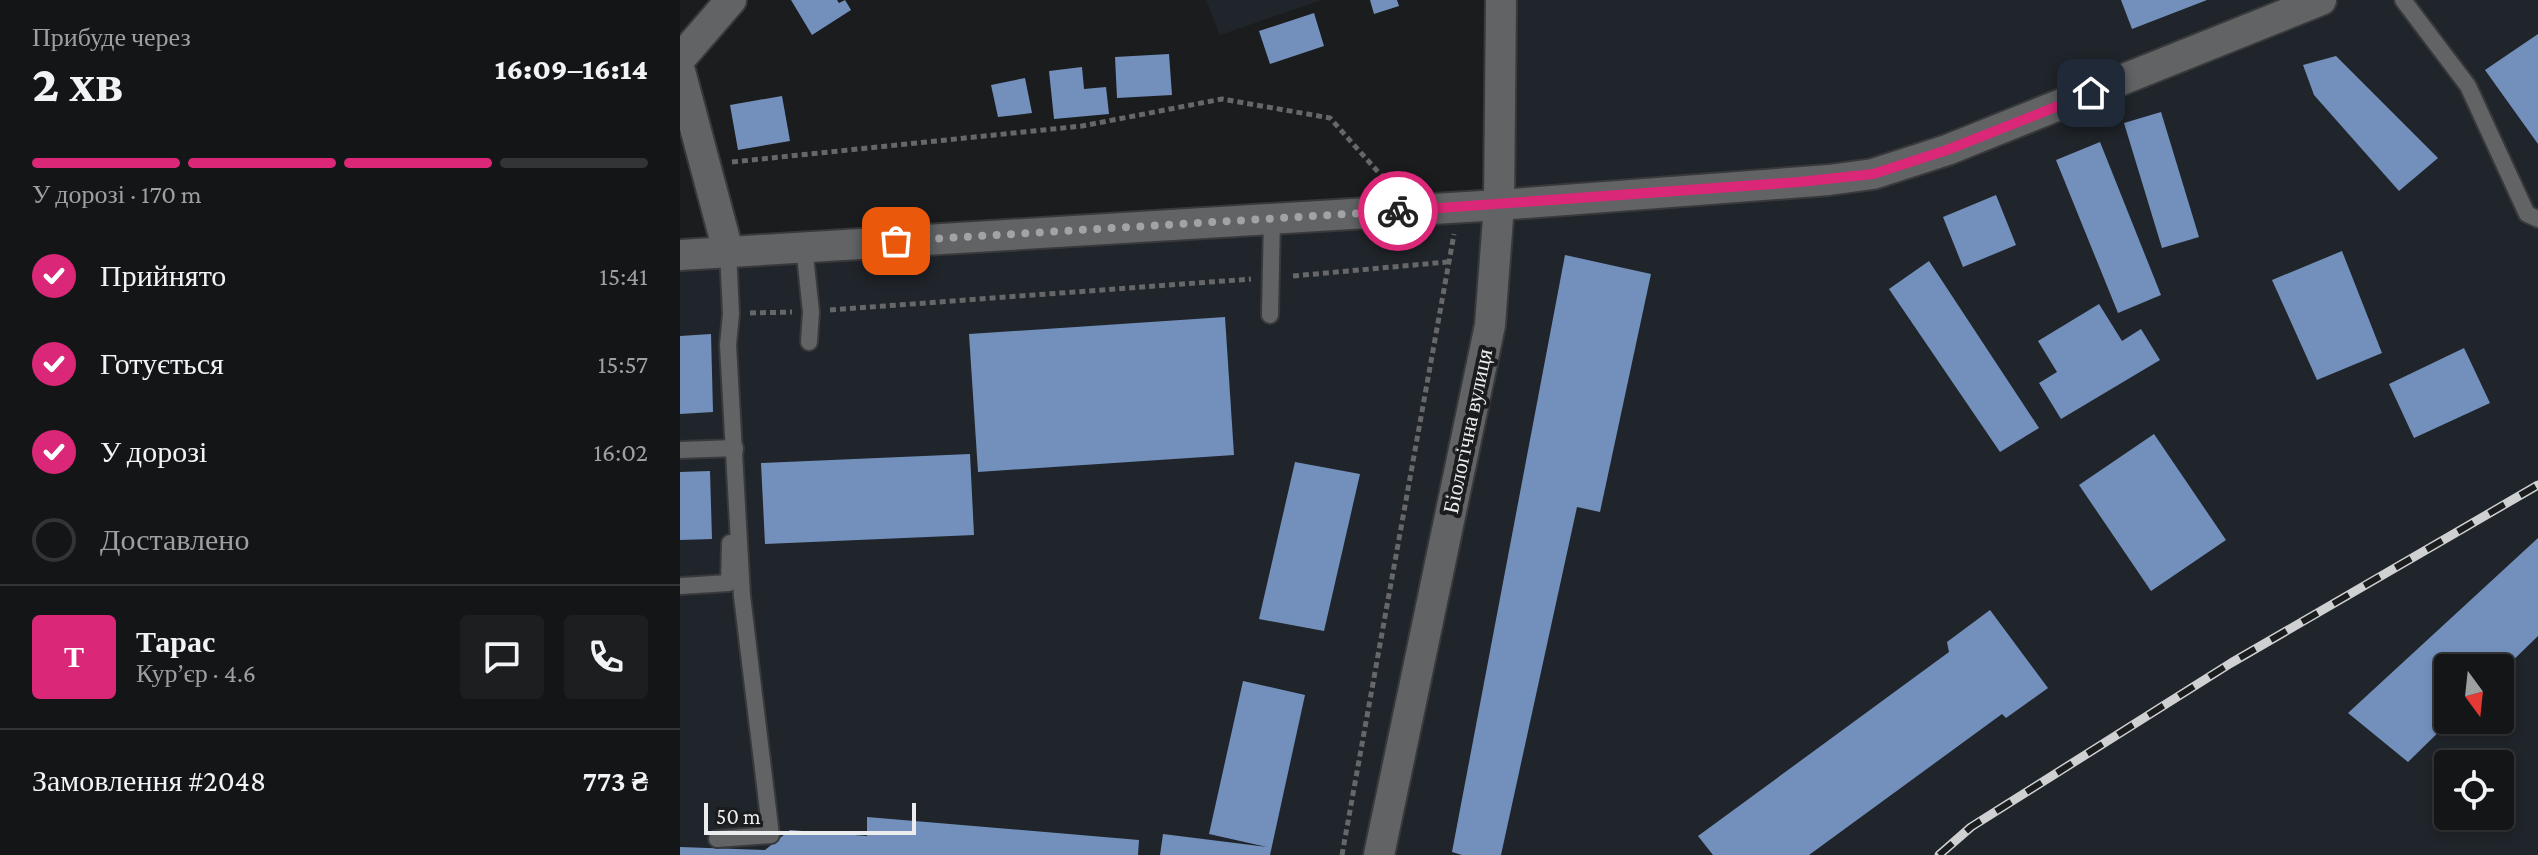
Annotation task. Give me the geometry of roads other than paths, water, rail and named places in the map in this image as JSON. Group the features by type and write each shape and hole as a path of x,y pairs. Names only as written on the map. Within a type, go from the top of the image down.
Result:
{"street":[{"path":"680,59 731,0"},
{"name":"Біологічна вулиця","path":"1379,855 1490,325 1499,205 1501,0"},
{"path":"680,255 1499,205 1873,174 1947,150 2321,0"},
{"path":"680,71 728,251"}],"lane":[{"path":"2403,0 2468,86 2527,214 2538,219"},
{"path":"1270,315 1272,218"},
{"path":"804,246 811,312 809,342"},
{"path":"717,839 771,835 742,596 728,345 731,314 728,251"},
{"path":"680,450 735,448"},
{"path":"680,586 729,583 735,448"}],"railway":[{"path":"1939,855 1971,827 2231,663 2538,485"}]}
